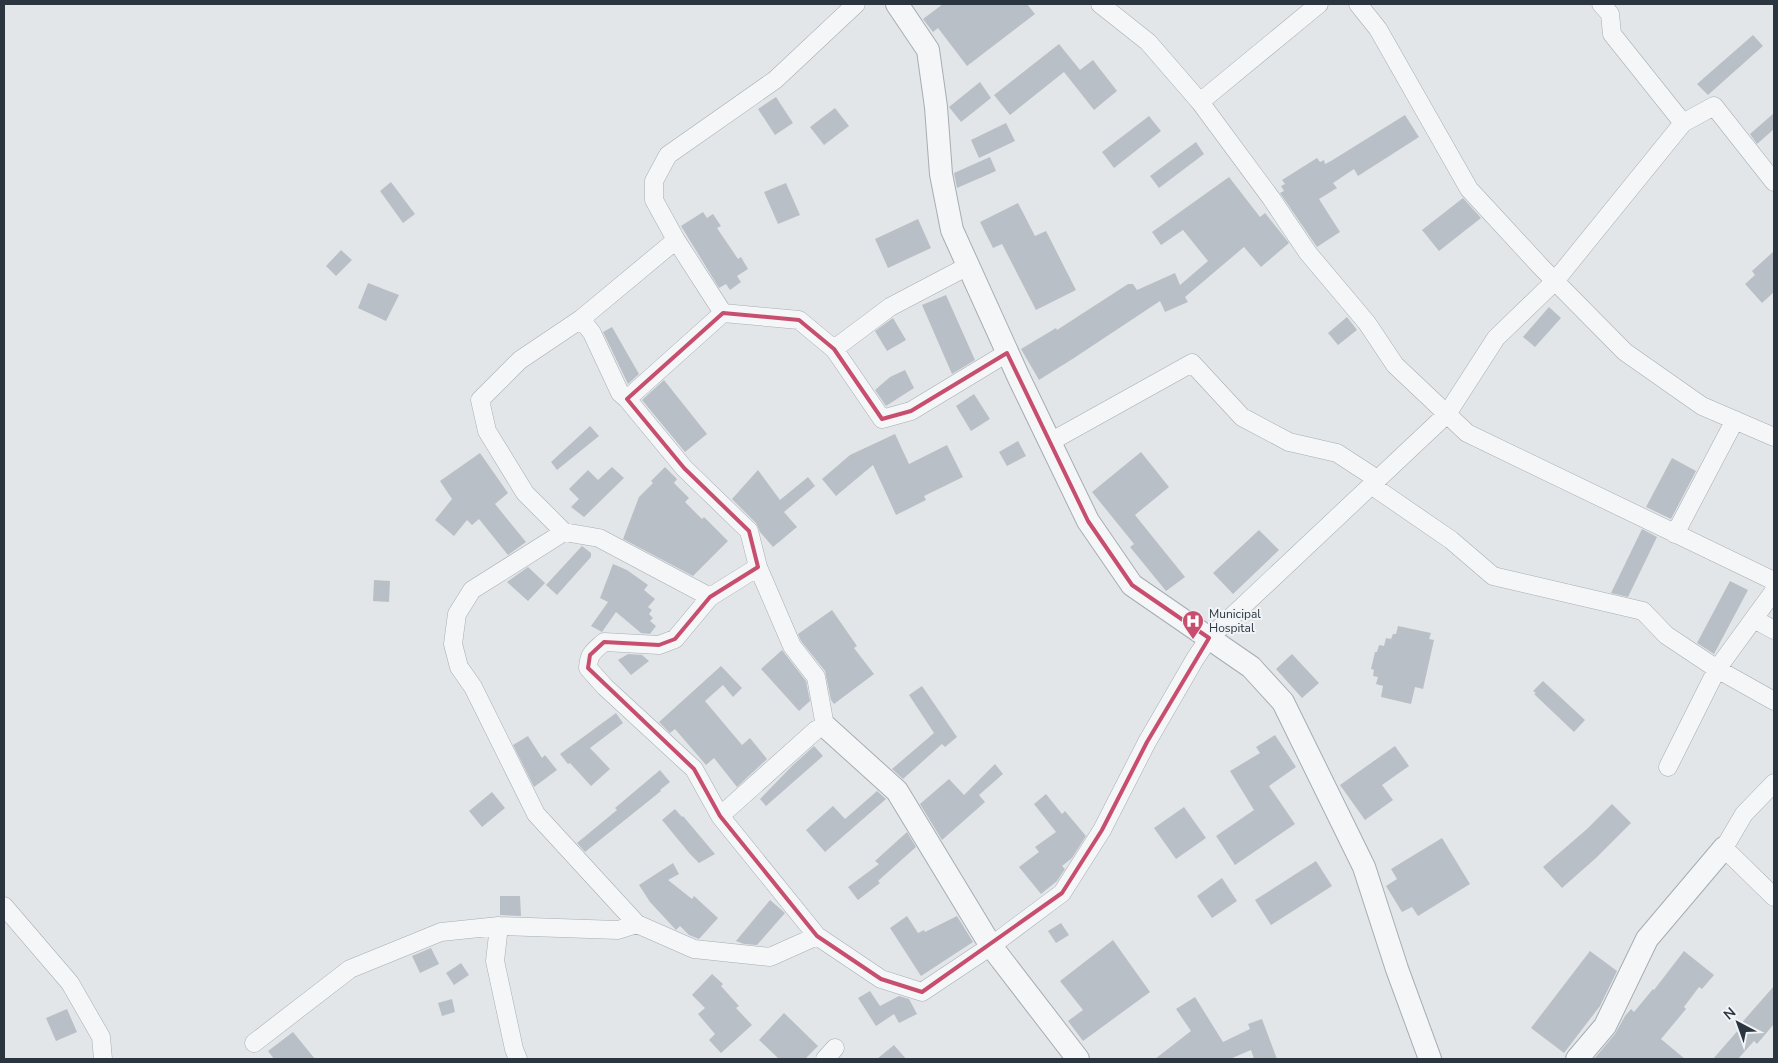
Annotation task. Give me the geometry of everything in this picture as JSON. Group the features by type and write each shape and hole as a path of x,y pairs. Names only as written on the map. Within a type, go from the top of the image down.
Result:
{"street":[{"path":"723,313 676,240 654,200 654,181 668,155 775,80 856,4"},
{"path":"897,4 928,50 936,107 941,174 952,230 1007,353 1088,521 1132,585 1251,667 1283,702 1364,867 1397,969 1430,1059"},
{"path":"1100,4 1148,42 1200,102 1271,198 1308,253 1367,323 1395,365 1466,433 1774,581"},
{"path":"1200,102 1319,4"},
{"path":"1358,4 1378,29 1469,189 1556,282 1625,352 1702,406 1774,436"},
{"path":"1601,4 1610,14 1612,34 1683,123"},
{"path":"758,567 710,598 675,640 659,645 604,642 590,655 588,668 694,768 720,816 817,936 881,979 922,992 991,946 1062,893 1102,830 1147,742 1194,658 1209,638 1447,414 1496,338 1556,282 1683,123 1714,106 1774,182"},
{"path":"676,240 581,319 520,360 480,400 487,431 525,493 564,532 599,538 710,598"},
{"path":"834,349 890,307 968,266"},
{"path":"627,399 723,313 799,320 834,349 882,419 911,411 1007,353"},
{"path":"581,319 592,333 620,393 684,468 749,531 758,567 792,646 816,677 825,726 897,791 991,946 1078,1059"},
{"path":"1050,442 1192,363 1242,417 1289,442 1337,452 1451,540 1493,576 1643,611 1666,635 1718,669 1774,701"},
{"path":"1675,534 1735,420"},
{"path":"564,532 472,590 457,614 452,644 459,667 473,687 536,814 637,924 694,949 770,957 817,936"},
{"path":"1668,767 1718,669 1774,591"},
{"path":"1754,619 1774,630"},
{"path":"720,816 816,730 825,726"},
{"path":"1577,1059 1605,1026 1647,939 1724,848 1744,814 1774,783"},
{"path":"1724,848 1774,897"},
{"path":"4,906 70,983 101,1037 104,1059"},
{"path":"254,1043 350,969 442,932 499,926 618,930 637,924"},
{"path":"499,926 495,961 514,1049 518,1059"}],"highlighted area":[{"path":"723,313 799,320 834,349 882,419 911,411 1007,353 1088,521 1132,585 1209,638 1147,742 1102,830 1062,893 922,992 881,979 817,936 720,816 694,769 588,668 590,655 604,642 659,645 675,639 710,597 758,567 749,531 684,468 627,399"}],"building":[{"path":"943,4 1027,4 1035,14 967,66 938,28 933,32 923,19"},
{"path":"1753,35 1763,46 1708,95 1697,84"},
{"path":"1059,44 1080,70 1093,60 1117,91 1094,110 1064,72 1010,115 994,95"},
{"path":"980,82 991,98 961,122 949,107"},
{"path":"776,97 793,123 775,135 758,109"},
{"path":"835,108 849,126 824,145 810,127"},
{"path":"1774,113 1774,129 1757,144 1750,134"},
{"path":"1405,115 1419,137 1358,176 1354,169 1333,183 1337,188 1319,199 1340,232 1317,247 1280,193 1284,191 1281,186 1285,184 1282,180 1317,158 1320,162 1324,160 1325,164 1331,161"},
{"path":"1149,116 1161,131 1114,168 1102,152"},
{"path":"1006,123 1015,141 979,158 971,140"},
{"path":"1196,142 1204,154 1159,188 1150,176"},
{"path":"990,157 996,171 957,188 954,173"},
{"path":"1229,177 1260,217 1265,213 1289,243 1261,267 1244,247 1185,297 1188,302 1165,312 1160,301 1039,380 1021,349 1056,328 1057,330 1128,284 1133,284 1137,290 1175,273 1180,285 1208,261 1183,230 1161,245 1152,232"},
{"path":"391,182 415,214 403,223 380,191"},
{"path":"786,183 800,215 778,224 764,192"},
{"path":"1463,198 1481,218 1439,251 1422,230"},
{"path":"1018,203 1035,236 1046,231 1076,290 1036,310 1002,244 993,248 980,222"},
{"path":"703,212 707,218 713,214 721,226 717,228 738,259 741,257 748,269 737,276 741,282 730,290 726,284 719,288 681,226"},
{"path":"918,219 931,248 888,268 875,239"},
{"path":"341,250 352,260 336,276 326,266"},
{"path":"1774,251 1774,292 1762,303 1745,284 1755,275 1752,271"},
{"path":"368,283 399,295 386,321 358,308"},
{"path":"946,295 975,360 952,374 922,305"},
{"path":"1549,307 1561,318 1535,347 1523,337"},
{"path":"1347,317 1357,330 1338,345 1328,333"},
{"path":"893,318 906,340 887,351 875,331"},
{"path":"612,327 639,374 628,384 603,332"},
{"path":"905,370 914,388 886,406 875,390 890,377"},
{"path":"664,380 707,434 685,452 642,400"},
{"path":"974,394 990,419 971,431 956,406"},
{"path":"590,426 599,436 557,470 551,462"},
{"path":"895,434 909,464 947,445 963,477 924,496 926,500 896,515 873,465 836,496 822,479 850,455"},
{"path":"1018,441 1026,456 1007,466 999,452"},
{"path":"1141,452 1169,487 1135,515 1185,577 1166,591 1130,547 1134,544 1092,492"},
{"path":"480,453 508,493 495,504 526,542 508,555 479,519 472,525 467,520 454,536 435,520 452,499 440,481"},
{"path":"1672,458 1696,471 1671,519 1646,507"},
{"path":"612,467 624,478 584,517 571,507 579,499 569,489 588,470 598,480"},
{"path":"665,467 677,479 674,483 689,498 685,502 702,519 704,517 728,541 693,576 623,539 639,497"},
{"path":"758,470 780,500 808,477 815,486 784,512 797,527 773,547 760,532 756,523 732,499"},
{"path":"1642,529 1657,537 1628,597 1611,593"},
{"path":"1259,530 1279,550 1233,594 1213,573"},
{"path":"582,546 591,553 591,557 557,595 546,585"},
{"path":"613,564 627,570 648,585 644,590 655,599 648,607 652,610 649,614 653,618 650,621 656,626 650,634 641,633 616,612 602,632 591,626 608,602 600,598"},
{"path":"528,567 545,583 528,601 507,582"},
{"path":"374,580 390,581 389,602 373,601"},
{"path":"1730,581 1748,590 1714,654 1697,643"},
{"path":"832,610 857,646 854,648 874,674 834,704 831,700 825,671 801,641 798,634"},
{"path":"1398,626 1431,633 1429,639 1434,640 1423,689 1415,687 1411,704 1381,697 1383,686 1376,684 1378,677 1373,676 1374,670 1371,669 1375,652 1377,652 1379,645 1384,646 1386,638 1391,639 1393,634 1396,634"},
{"path":"782,650 806,681 810,701 799,711 761,669"},
{"path":"628,654 642,655 649,661 631,675 618,660"},
{"path":"1292,654 1319,683 1302,698 1276,669"},
{"path":"721,666 742,688 733,697 723,685 705,701 742,745 750,738 767,759 737,787 714,758 706,765 675,729 670,733 659,722"},
{"path":"1543,681 1585,720 1574,732 1534,694 1536,693 1533,691"},
{"path":"922,686 957,737 945,747 942,744 903,779 892,769 934,733 909,695"},
{"path":"616,713 623,723 590,748 610,769 591,786 560,754"},
{"path":"1275,735 1296,767 1269,786 1295,824 1235,865 1216,836 1254,810 1230,771 1260,753 1256,747"},
{"path":"528,736 542,758 545,755 557,770 534,787 513,745"},
{"path":"814,746 823,756 766,806 760,799"},
{"path":"1395,746 1409,766 1382,785 1393,800 1365,820 1340,785"},
{"path":"995,764 1003,774 979,795 985,802 942,840 920,804 949,779 964,795"},
{"path":"660,770 670,782 585,852 577,843 617,810 615,808"},
{"path":"877,791 886,799 825,852 806,830 833,806 845,819"},
{"path":"492,792 505,808 482,827 469,811"},
{"path":"1046,794 1062,814 1065,811 1086,836 1072,858 1062,866 1065,869 1057,881 1041,894 1019,867 1039,852 1035,847 1056,832 1034,804"},
{"path":"1612,804 1631,823 1562,888 1543,867 1587,829"},
{"path":"1184,807 1206,838 1176,859 1154,828"},
{"path":"675,809 715,854 699,863 690,854 662,820"},
{"path":"907,832 916,847 878,881 880,883 858,900 848,887 879,864 875,861"},
{"path":"1442,838 1470,884 1418,916 1412,907 1402,912 1386,886 1397,879 1391,869"},
{"path":"1316,861 1332,886 1271,925 1255,900"},
{"path":"673,863 679,874 668,880 692,899 694,896 718,918 699,939 689,935 680,926 676,930 650,902 639,885"},
{"path":"1222,878 1237,901 1212,918 1197,896"},
{"path":"500,896 520,896 521,916 500,915"},
{"path":"770,900 785,913 757,945 736,941"},
{"path":"907,916 918,933 924,930 925,932 957,916 973,942 921,976 890,928"},
{"path":"1061,923 1069,935 1056,943 1048,931"},
{"path":"1113,940 1150,992 1083,1041 1068,1021 1083,1010 1060,981"},
{"path":"431,948 439,964 420,973 412,956"},
{"path":"1590,951 1617,971 1600,1006 1564,1053 1531,1028"},
{"path":"1684,951 1714,975 1702,989 1699,987 1684,1007 1686,1009 1661,1039 1685,1059 1594,1059 1615,1034 1625,1016 1631,1009 1634,1012 1654,990"},
{"path":"461,963 469,975 454,985 446,973"},
{"path":"712,974 723,984 721,986 739,1006 736,1008 752,1025 721,1053 709,1040 715,1034 698,1014 705,1008 692,995"},
{"path":"1774,986 1774,1024 1757,1044 1754,1041 1738,1059 1713,1059 1740,1028 1738,1027"},
{"path":"870,991 880,1006 899,996 909,999 917,1014 899,1023 894,1014 876,1026 858,998"},
{"path":"1195,997 1223,1042 1250,1029 1248,1024 1262,1019 1277,1059 1254,1059 1251,1050 1230,1059 1155,1059 1191,1031 1176,1009"},
{"path":"452,999 455,1012 442,1016 438,1003"},
{"path":"67,1009 77,1032 56,1041 46,1018"},
{"path":"784,1013 818,1046 805,1059 779,1059 759,1040"},
{"path":"293,1032 315,1059 274,1059 268,1051"},
{"path":"894,1045 906,1059 877,1059"}],"place":[{"name":"Municipal Hospital","path":"1193,640"}]}
